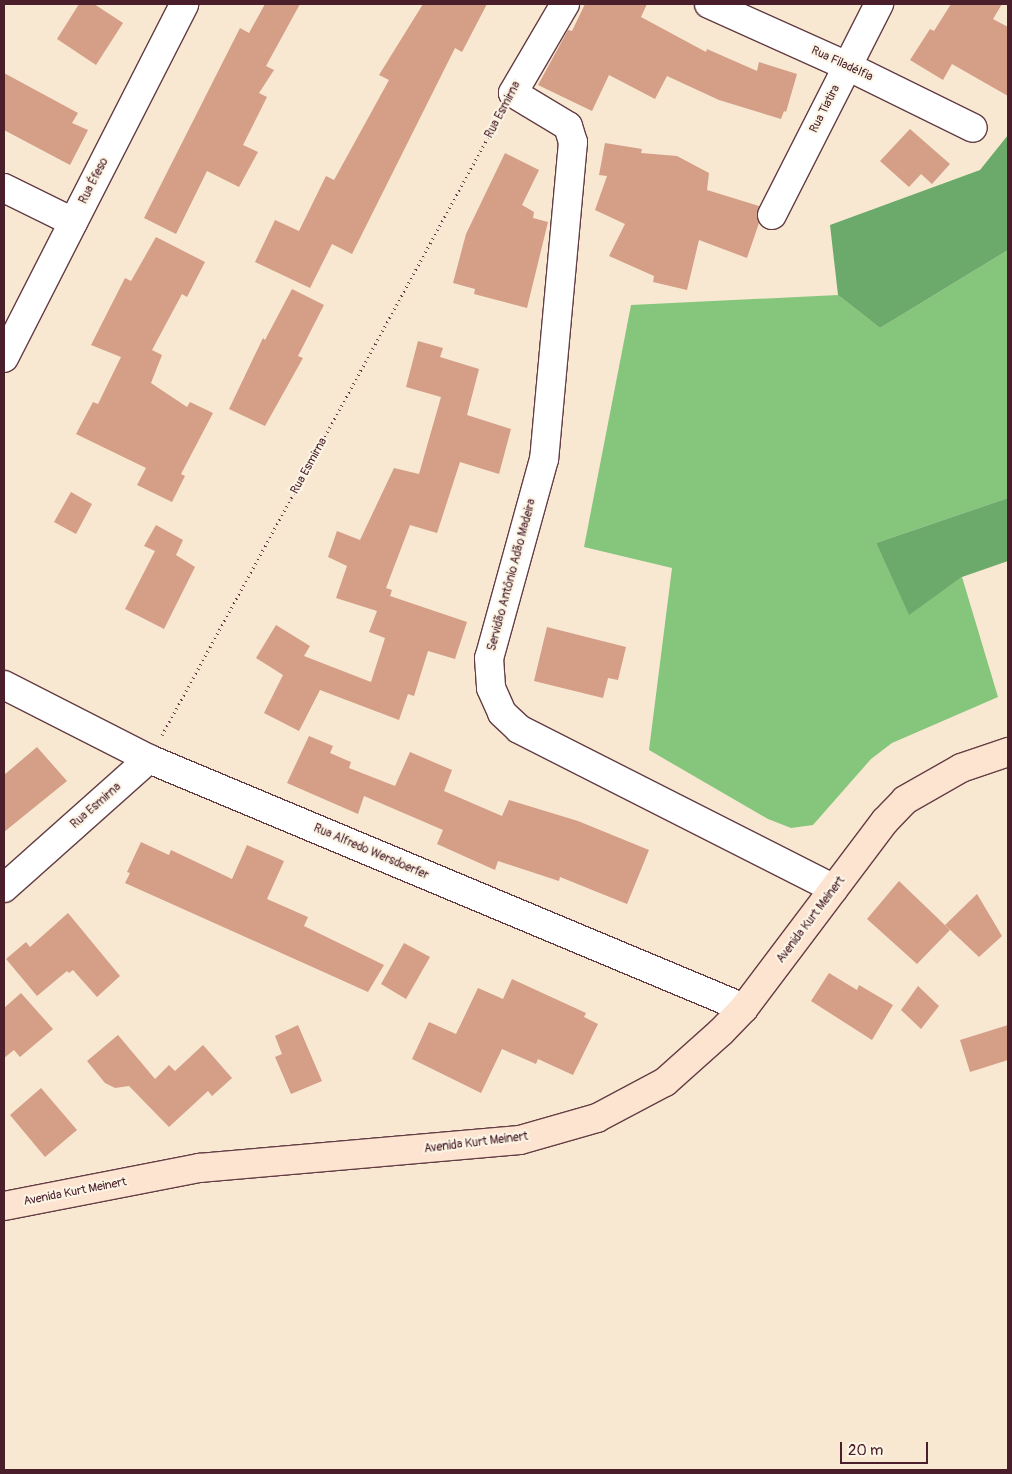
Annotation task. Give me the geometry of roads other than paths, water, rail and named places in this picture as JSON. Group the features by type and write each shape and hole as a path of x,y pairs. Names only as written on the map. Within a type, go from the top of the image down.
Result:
{"main road":[{"name":"Avenida Kurt Meinert","path":"4,1206 199,1168 350,1152 494,1144 557,1131 598,1118 665,1082 744,1008 885,821 905,800 960,768 1008,752"}],"street":[{"name":"Rua Éfeso","path":"4,358 184,4"},
{"name":"Rua Esmirna","path":"513,92 565,4"},
{"name":"Rua Filadélfia","path":"709,4 847,66 973,128"},
{"name":"Rua Tiatira","path":"772,215 879,4"},
{"name":"Servidão Antônio Adão Madeira","path":"513,92 568,126 573,142 544,459 489,658 491,688 502,713 519,729 834,889"},
{"path":"4,188 73,222"},
{"name":"Rua Alfredo Wersdoerfer","path":"4,685 149,760 744,1008"},
{"name":"Rua Esmirna","path":"4,888 149,760"}]}
